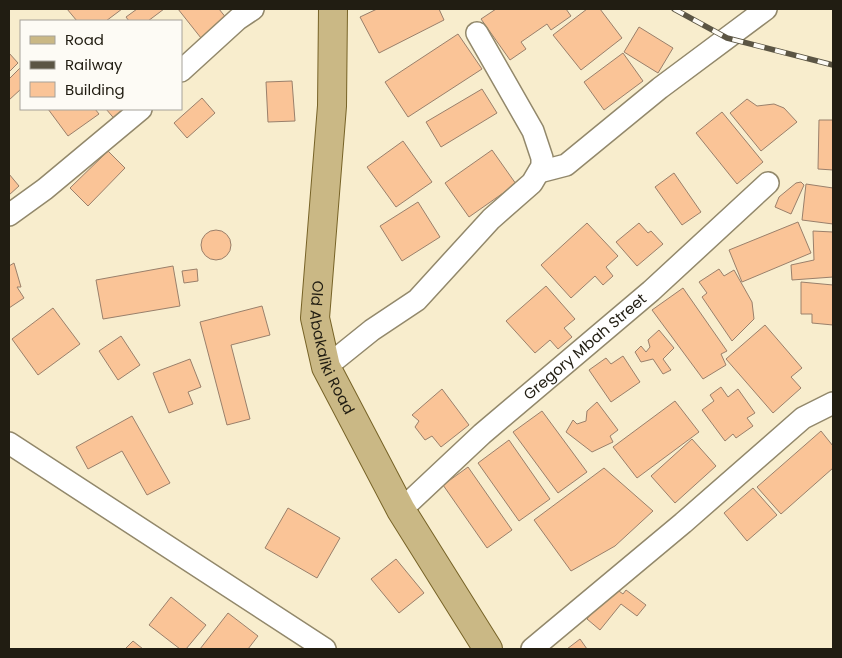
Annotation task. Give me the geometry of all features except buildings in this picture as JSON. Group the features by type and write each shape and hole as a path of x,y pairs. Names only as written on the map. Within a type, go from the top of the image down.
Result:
{"main road":[{"name":"Old Abakaliki Road","path":"332,9 332,106 316,318 326,367 401,510 488,649"}],"street":[{"path":"182,70 238,19 253,9"},
{"path":"539,172 566,165 660,88 766,9"},
{"path":"326,367 372,330 417,300 491,219 532,183 539,172 542,158 533,131 477,33"},
{"path":"9,215 46,189 139,110"},
{"name":"Gregory Mbah Street","path":"401,510 482,434 651,291 768,183"},
{"path":"532,649 803,418 833,403"},
{"path":"9,444 325,649"}],"railway":[{"path":"674,9 727,38 833,65"}]}
